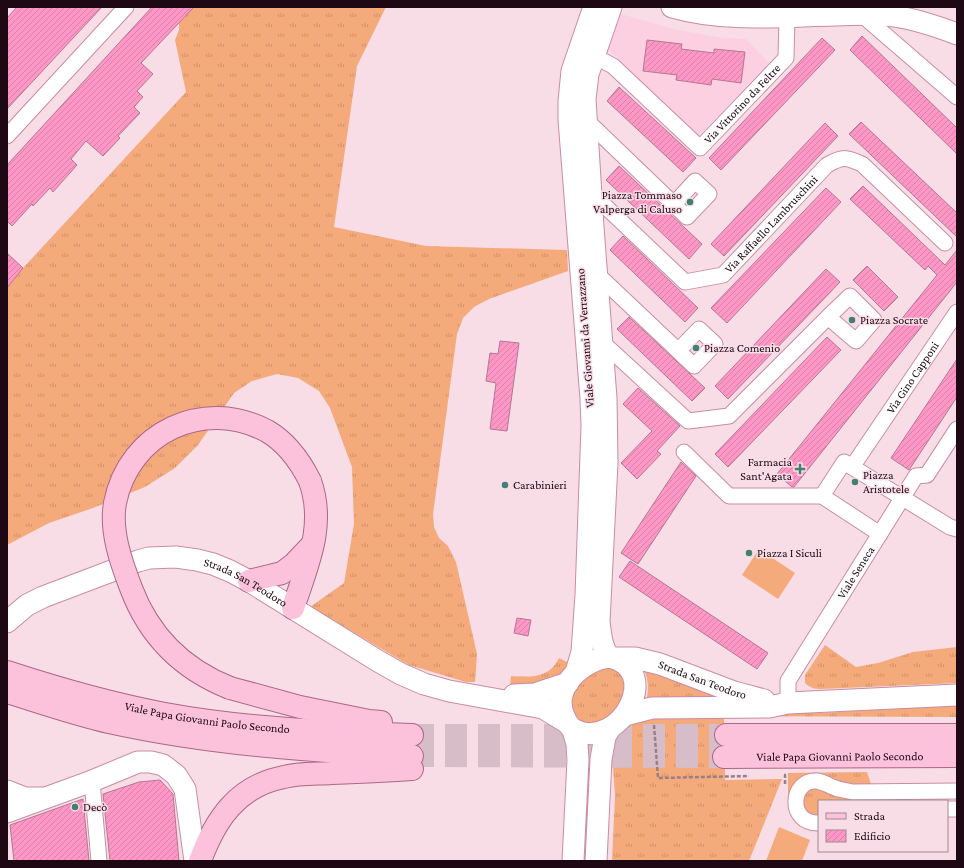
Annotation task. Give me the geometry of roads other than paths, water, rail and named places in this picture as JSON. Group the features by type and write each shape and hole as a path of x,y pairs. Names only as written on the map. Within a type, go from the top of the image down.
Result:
{"main road":[{"name":"Viale Giovanni da Verrazzano","path":"594,7 585,67 585,99 606,398 607,464 600,622 601,641 605,651 613,658"},
{"name":"Viale Giovanni da Verrazzano","path":"572,678 582,652 586,595 592,426 569,120 569,101 611,7"},
{"path":"672,7 717,16 861,14 893,16 933,25 957,34"},
{"path":"293,608 316,532 317,511 310,481 304,469 292,452 268,432 241,421 224,418 194,420 180,424 153,438 132,460 119,488 115,504 115,534 129,582 141,610 158,636 178,658 204,676 230,688 336,715 369,721 412,746"},
{"path":"248,581 282,573 299,559 313,544"},
{"name":"Strada San Teodoro","path":"7,622 27,605 42,597 138,561 149,558 176,557 197,560 230,571 248,581 401,674 424,684 449,691 543,708 570,726"},
{"path":"573,861 578,760 577,744 570,726 562,713 560,704 562,694 572,678 591,662 613,658 626,665 633,675 635,682 635,696 605,738 601,759 596,861"},
{"name":"Strada San Teodoro","path":"613,658 635,658 660,664 734,692 755,698 788,703"},
{"name":"Viale Papa Giovanni Paolo Secondo","path":"7,672 58,689 165,714 218,731 325,752 412,746"},
{"name":"Strada San Teodoro","path":"476,696 524,696 535,694 572,678"},
{"name":"Viale Papa Giovanni Paolo Secondo","path":"7,692 107,722 162,733 218,731"},
{"name":"Strada San Teodoro","path":"617,721 652,708 769,707 788,703 957,696"},
{"path":"570,726 588,734 597,734 617,721"},
{"name":"Viale Papa Giovanni Paolo Secondo","path":"726,735 957,735"},
{"path":"200,861 207,841 218,821 230,806 247,791 265,782 284,776 303,775 412,746"},
{"name":"Viale Papa Giovanni Paolo Secondo","path":"724,757 957,756"},
{"path":"7,812 92,781 138,762 151,762 163,765 176,775 185,789 195,861"},
{"path":"7,791 25,798 44,798"}],"street":[{"path":"7,136 126,7"},
{"path":"861,14 957,97"},
{"name":"Via Vittorino da Feltre","path":"585,67 613,66 700,148 786,58 787,16"},
{"path":"586,119 671,201"},
{"name":"Via Raffaello Lambruschini","path":"591,198 606,207 685,282 723,275 828,165 838,159 848,158 862,164 945,243"},
{"path":"598,275 675,347"},
{"name":"Via Gino Capponi","path":"852,467 957,312"},
{"path":"602,342 688,421 729,416 828,317"},
{"name":"Viale Seneca","path":"788,703 788,681 916,476 927,475 957,429"},
{"path":"684,452 729,496 822,496 880,534"},
{"path":"822,496 844,462 950,527 957,529"},
{"path":"92,781 99,861"},
{"path":"818,823 812,823 803,819 799,815 796,805 799,790 807,783 818,781 838,789 853,792 957,791"}],"tunnel":[{"path":"412,735 726,735"},
{"path":"412,756 724,757"}],"place":[{"name":"Piazza Tommaso Valperga di Caluso","path":"690,202"},
{"name":"Piazza Socrate","path":"852,320"},
{"name":"Piazza Comenio","path":"696,348"},
{"name":"Farmacia Sant'Agata","path":"800,469"},
{"name":"Piazza Aristotele","path":"855,482"},
{"name":"Carabinieri","path":"505,485"},
{"name":"Piazza I Siculi","path":"749,553"},
{"name":"Decò","path":"75,807"}]}
